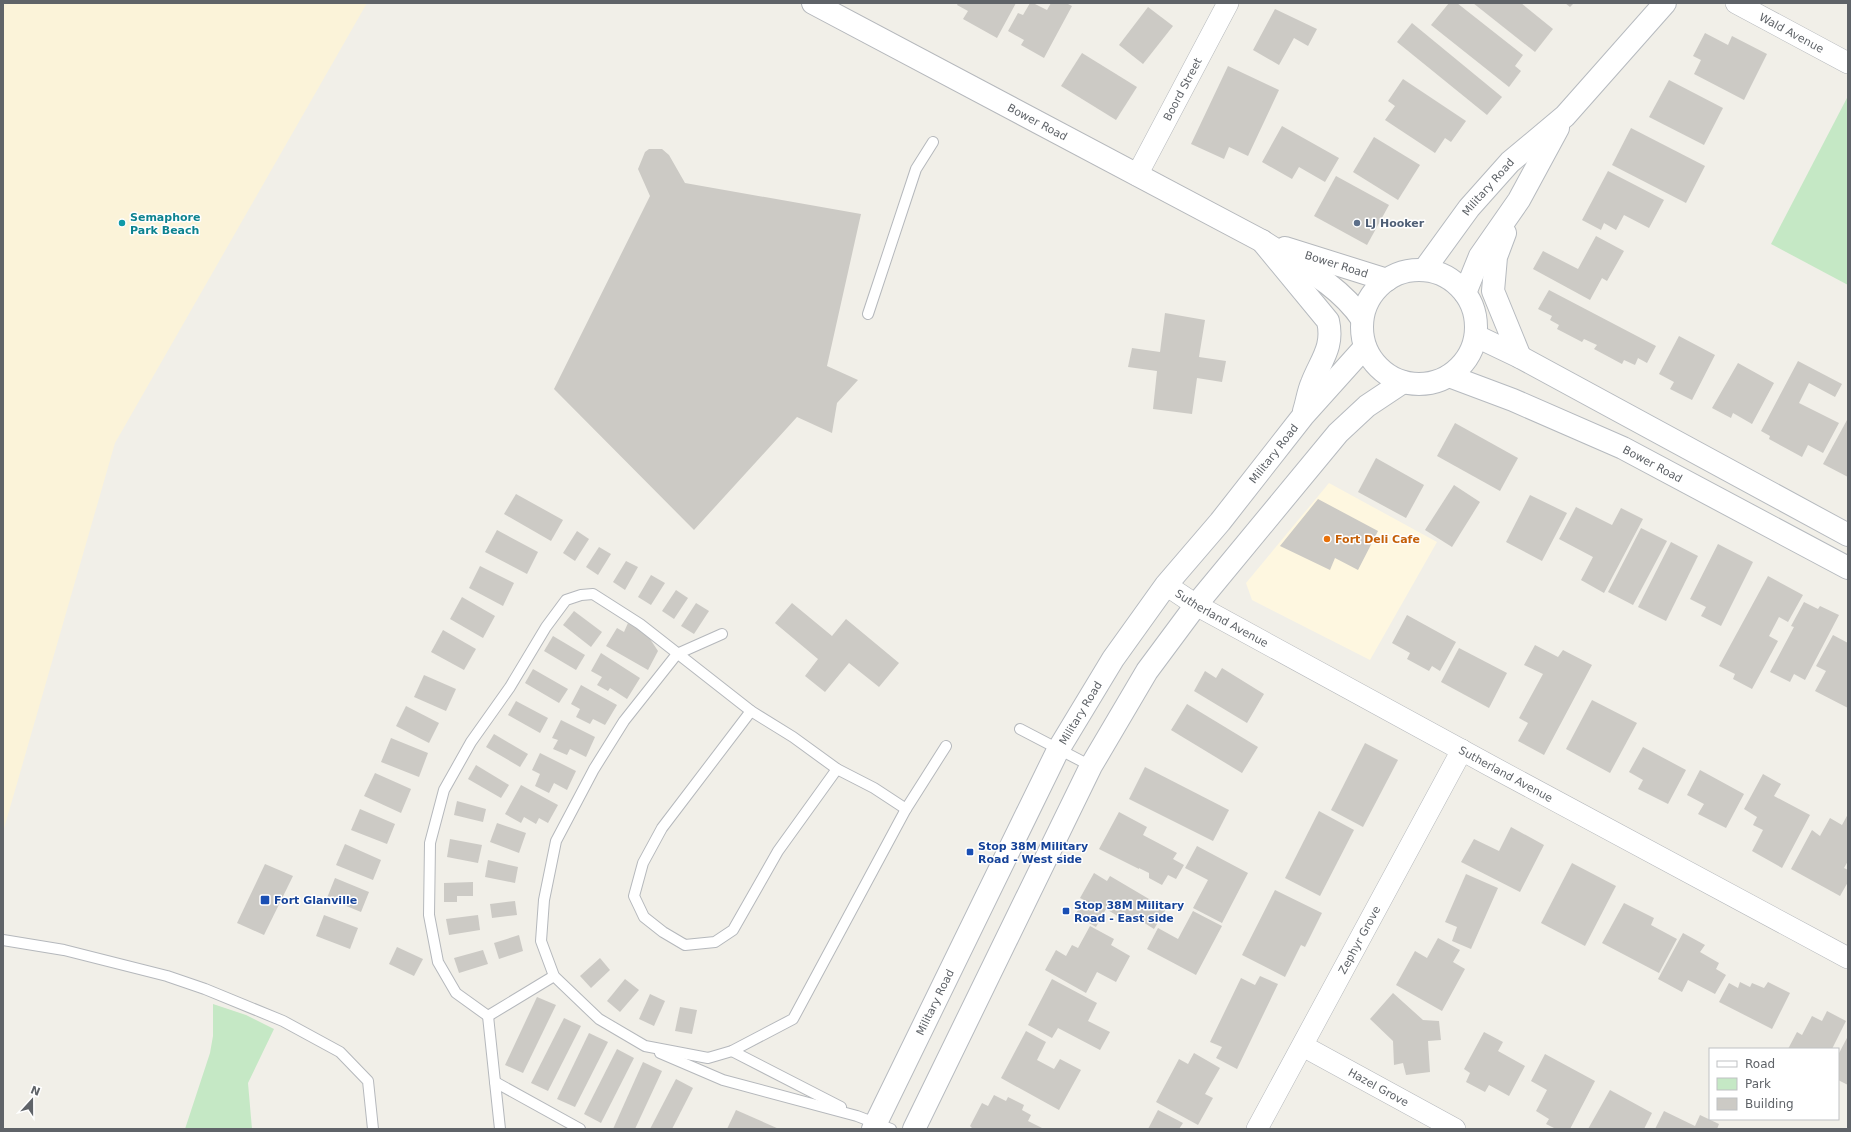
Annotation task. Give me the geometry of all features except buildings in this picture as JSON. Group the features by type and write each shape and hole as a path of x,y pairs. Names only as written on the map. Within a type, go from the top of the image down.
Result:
{"main road":[{"name":"Bower Road","path":"813,3 1262,241 1330,286 1353,305 1362,319"},
{"name":"Military Road","path":"1424,270 1469,208 1510,162 1564,116 1665,3"},
{"name":"Military Road","path":"1465,293 1480,256 1519,200 1564,116"},
{"path":"1519,200 1496,257 1493,291 1520,357"},
{"name":"Bower Road","path":"1262,241 1387,280"},
{"path":"1262,241 1328,321 1331,335 1325,355 1311,384 1303,416"},
{"path":"1424,270 1436,273 1450,280 1465,293 1472,307 1476,322 1476,336 1472,349 1460,367 1449,376 1428,384 1403,382 1383,371 1372,360 1365,347 1362,319 1366,305 1376,290 1387,280 1400,273 1424,270"},
{"path":"1476,336 1520,357 1848,535"},
{"name":"Military Road","path":"875,1124 1058,750 1113,659 1166,585 1220,522 1303,416 1365,347"},
{"name":"Bower Road","path":"1449,376 1513,400 1623,448 1848,568"},
{"path":"914,1129 1091,766 1147,671 1196,605 1338,433 1367,406 1403,382"}],"street":[{"name":"Boord Street","path":"1137,175 1228,3"},
{"name":"Wald Avenue","path":"1736,3 1848,63"},
{"name":"Sutherland Avenue","path":"1166,585 1196,605 1848,958"},
{"name":"Zephyr Grove","path":"1257,1129 1462,750"},
{"name":"Hazel Grove","path":"1303,1046 1455,1129"}],"lane":[{"path":"868,314 916,169 933,142"},
{"path":"500,1129 488,1016 456,993 438,962 429,915 430,842 444,790 471,742 510,687 546,627 566,600 581,595 594,594 640,624 676,654 751,711 792,737 836,769 874,788 906,809"},
{"path":"722,634 676,654 624,721 594,769 556,841 544,900 541,941 554,976 599,1019 645,1046 723,1080 875,1124"},
{"path":"751,711 662,828 643,863 634,896 644,918 663,932 685,945 715,942 733,930 778,851 836,769"},
{"path":"1020,729 1091,766"},
{"path":"645,1046 708,1058 732,1051 793,1019 906,809 946,746"},
{"path":"3,940 64,950 167,976 205,989 283,1021 340,1052 368,1081 373,1129"},
{"path":"488,1016 554,976"},
{"path":"732,1051 875,1124"},
{"path":"495,1082 580,1129"}],"shaded area":[{"path":"1329,483 1437,542 1370,660 1252,600 1246,583"}],"green space":[{"path":"1848,96 1848,285 1771,244"},
{"path":"213,1004 246,1015 274,1029 248,1083 252,1129 185,1129 210,1053 213,1036"}],"sand":[{"name":"Semaphore Park Beach","path":"3,3 367,3 115,443 3,832"}],"place":[{"name":"Semaphore Park Beach","path":"122,223"},
{"name":"LJ Hooker","path":"1357,223"},
{"name":"Fort Deli Cafe","path":"1327,539"},
{"name":"Stop 38M Military Road - West side","path":"970,852"},
{"name":"Fort Glanville","path":"265,900"},
{"name":"Stop 38M Military Road - East side","path":"1066,911"}]}
